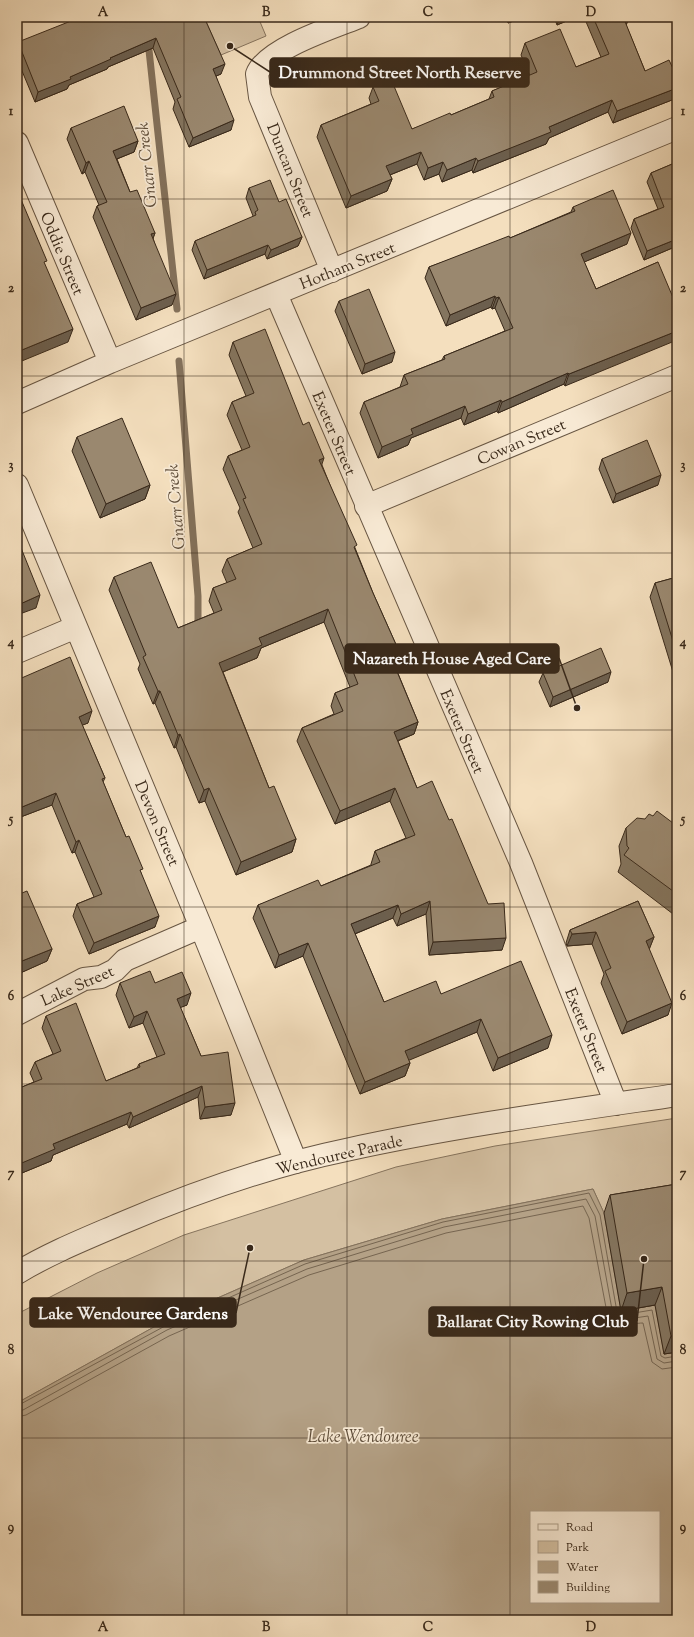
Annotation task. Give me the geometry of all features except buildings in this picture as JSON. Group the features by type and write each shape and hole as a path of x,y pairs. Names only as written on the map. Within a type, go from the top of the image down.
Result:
{"street":[{"name":"Duncan Street","path":"332,272 260,97 256,81 260,68 270,58 285,48 358,17"},
{"name":"Hotham Street","path":"17,403 110,362 332,272 677,128"},
{"name":"Oddie Street","path":"19,152 110,362"},
{"name":"Exeter Street","path":"276,294 521,863 616,1104"},
{"name":"Cowan Street","path":"366,506 677,376"},
{"name":"Devon Street","path":"17,485 201,927 296,1162"},
{"path":"17,652 76,627"},
{"name":"Lake Street","path":"17,1014 84,979 101,977 108,974 115,970 125,960 201,927"},
{"name":"Wendouree Parade","path":"17,1272 74,1243 157,1208 221,1185 296,1162 347,1149 536,1115 677,1094"}],"green space":[{"path":"204,17 258,17 266,36 221,55"},
{"path":"677,1118 677,1352 664,1354 621,1311 604,1213 593,1189 442,1219 304,1260 163,1322 17,1403 17,1314 97,1273 184,1235 396,1167 495,1146"}],"water":[{"name":"Lake Wendouree","path":"593,1189 604,1213 621,1311 655,1305 664,1354 677,1352 677,1620 17,1620 17,1403 163,1322 304,1260 442,1219"}],"waterway":[{"name":"Gnarr Creek","path":"148,41 177,309"},
{"name":"Gnarr Creek","path":"179,361 198,596 198,629"}],"place":[{"name":"Drummond Street North Reserve","path":"230,46"},
{"name":"Nazareth House Aged Care","path":"577,708"},
{"name":"Lake Wendouree Gardens","path":"250,1248"},
{"name":"Ballarat City Rowing Club","path":"644,1259"}]}
